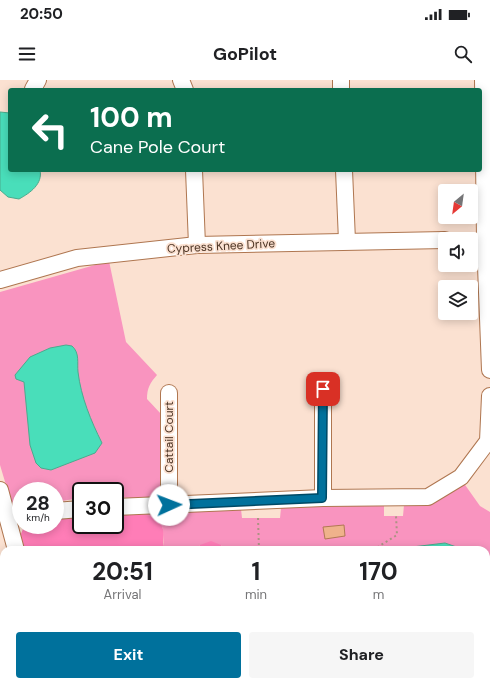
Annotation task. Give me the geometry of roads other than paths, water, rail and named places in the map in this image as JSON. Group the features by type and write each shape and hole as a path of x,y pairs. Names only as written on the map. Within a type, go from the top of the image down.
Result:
{"street":[{"path":"483,80 482,240 490,370"},
{"path":"194,172 197,245"},
{"path":"344,172 347,241"},
{"name":"Cypress Knee Drive","path":"0,280 77,258 197,245 438,240"},
{"path":"322,498 323,389"},
{"name":"Cattail Court","path":"169,393 169,505"},
{"path":"124,507 322,498 428,497 461,477 488,441 490,396"},
{"path":"0,490 9,514 15,546"}],"water":[{"path":"0,112 8,113 8,172 40,172 40,180 35,188 19,199 8,197 0,190"},
{"path":"66,345 72,346 75,349 78,358 79,381 84,400 102,443 95,453 51,470 41,468 36,463 30,445 24,382 16,379 15,375 30,357 50,348"},
{"path":"445,543 454,546 420,546"}]}
